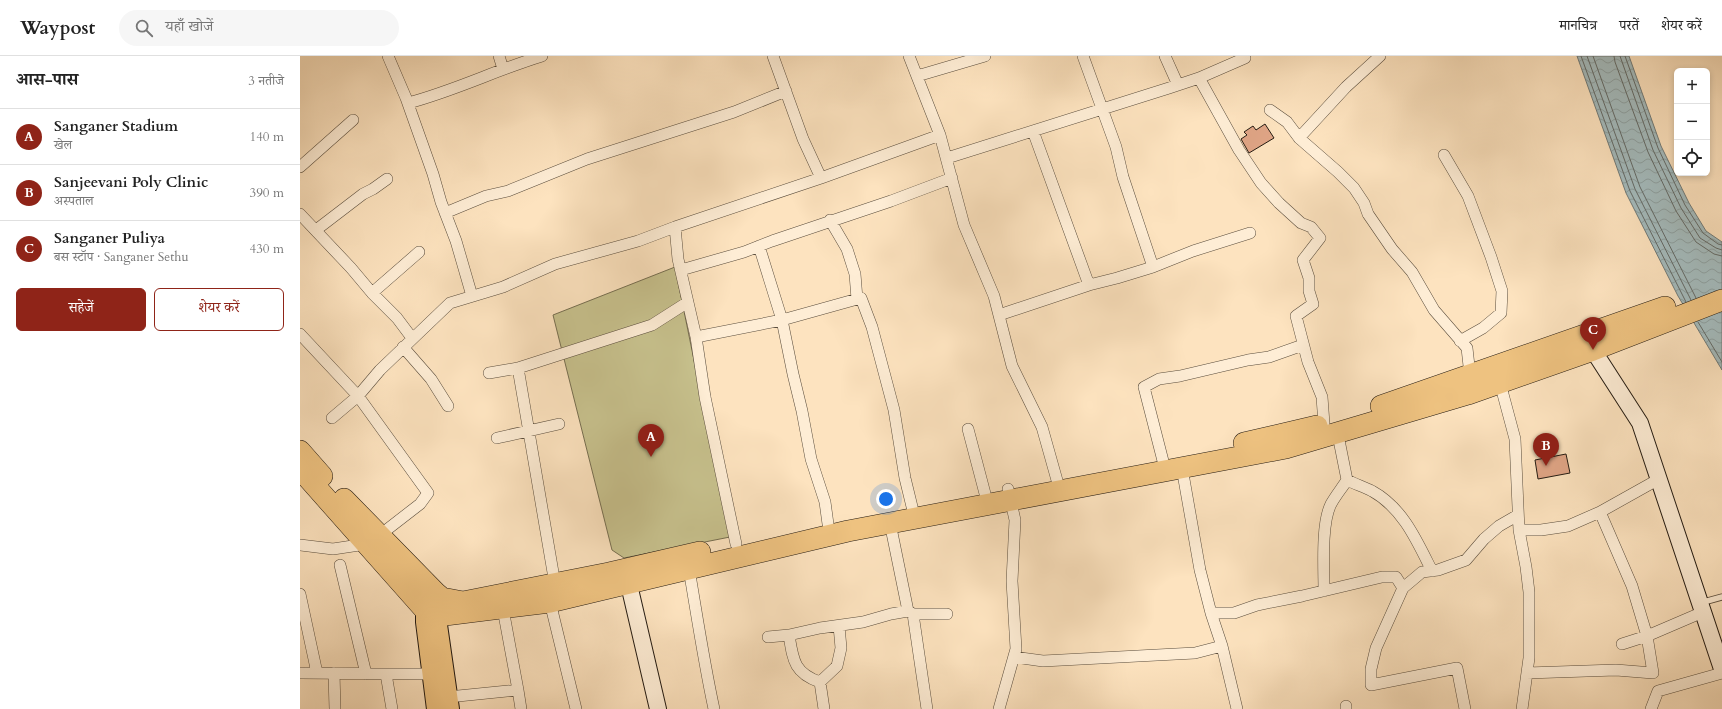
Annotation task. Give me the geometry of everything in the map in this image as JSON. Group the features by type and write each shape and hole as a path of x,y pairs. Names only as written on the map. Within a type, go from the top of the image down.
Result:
{"highway":[{"path":"1058,486 1163,461 1333,429 1468,394 1500,383 1588,343 1722,287"},
{"path":"1333,429 1335,422 1470,375 1588,343 1722,300"},
{"path":"300,469 373,540 435,604 503,609 552,593 622,577 736,544 828,524 913,513 1058,486 1182,468 1286,448 1333,429"},
{"path":"300,451 373,540"},
{"path":"622,577 689,569 848,531 890,524 913,513"},
{"path":"435,604 552,593"}],"main road":[{"path":"435,604 431,674 445,705"},
{"path":"435,604 445,705"}],"street":[{"path":"388,56 408,103 433,174 456,242 472,296"},
{"path":"499,56 503,69"},
{"path":"408,103 425,99 503,69 542,56"},
{"path":"774,56 802,138 821,178"},
{"path":"909,56 940,135 964,225 994,296 1012,366 1042,427 1058,486"},
{"path":"917,76 985,56"},
{"path":"1083,56 1116,147 1123,177 1153,266"},
{"path":"1165,56 1178,85"},
{"path":"947,158 1199,78 1245,58 1244,56"},
{"path":"1299,138 1346,88 1380,56"},
{"path":"1199,78 1239,150 1261,183 1279,203 1300,222 1311,227 1320,238 1303,260 1313,304 1296,316 1308,362 1333,429 1347,480 1331,505 1326,523 1324,591"},
{"path":"445,213 486,196 508,191 587,159 734,112 786,91"},
{"path":"1270,110 1287,122 1299,138 1334,168 1354,188 1364,203 1368,214 1392,249 1412,272 1434,310 1467,348 1470,375"},
{"path":"300,167 352,120"},
{"path":"1033,131 1089,285"},
{"path":"332,418 358,396 380,370 450,303 503,287 555,264 638,241 940,135"},
{"path":"1444,155 1468,196 1502,291 1502,313 1483,328 1460,340"},
{"path":"681,270 744,252 830,220 891,201 952,178"},
{"path":"316,230 363,194 374,189 387,179"},
{"path":"300,214 351,268 372,293 397,318 412,338"},
{"path":"830,220 847,249 855,274 857,299"},
{"path":"675,227 681,270 696,337 705,397 736,544"},
{"path":"999,315 1089,285 1117,278 1193,251 1250,233"},
{"path":"759,246 782,320 811,459 825,502 828,524"},
{"path":"372,293 419,252"},
{"path":"696,337 782,320 861,298 876,341 894,410 905,478 913,513"},
{"path":"490,373 518,368 652,325 688,302"},
{"path":"300,334 358,396 428,492 420,504 373,540 333,548 300,545"},
{"path":"1588,343 1640,423 1722,669"},
{"path":"1163,461 1144,387 1159,379 1269,357 1303,345"},
{"path":"403,347 431,379 448,406"},
{"path":"518,368 529,432 552,593 576,709"},
{"path":"1500,383 1515,439 1518,467 1516,495 1519,530 1529,592 1527,672 1522,709"},
{"path":"498,438 559,424"},
{"path":"968,429 987,499"},
{"path":"1182,468 1200,570 1211,613 1222,646 1237,709"},
{"path":"1519,530 1541,530 1568,526 1600,512 1659,479"},
{"path":"1347,480 1373,492 1399,512 1416,537 1432,571"},
{"path":"999,709 1016,649 1012,581 1014,520 1008,495"},
{"path":"1527,672 1616,670 1653,673 1647,636 1632,586 1600,512"},
{"path":"1465,709 1457,668 1371,684 1371,669 1376,648 1403,588 1422,572 1438,570 1466,560 1484,539 1499,526 1518,515"},
{"path":"890,524 911,612 927,709"},
{"path":"340,565 366,674"},
{"path":"689,569 698,630 703,647 714,709"},
{"path":"622,577 647,709"},
{"path":"622,577 658,709"},
{"path":"1211,613 1234,613 1257,605 1382,577 1396,578 1403,588"},
{"path":"300,594 318,673"},
{"path":"1622,644 1647,636 1702,608"},
{"path":"503,609 521,709"},
{"path":"768,637 789,635 863,622 891,614 911,612 947,614"},
{"path":"820,682 837,666 841,648 839,626"},
{"path":"789,635 793,660 806,677 820,682"},
{"path":"1014,658 1043,662 1195,653 1222,646"},
{"path":"300,673 431,674"},
{"path":"334,673 335,709"},
{"path":"1651,709 1658,691 1722,673"},
{"path":"386,674 392,709"},
{"path":"820,682 824,709"},
{"path":"445,705 518,690"}],"lane":[{"path":"1702,608 1722,597"}],"shaded area":[{"path":"675,267 730,537 624,558 612,550 553,315"}],"water":[{"path":"1577,56 1629,56 1661,146 1674,172 1674,176 1676,176 1689,203 1706,231 1722,242 1722,370 1678,296 1626,193"}],"building":[{"path":"1265,124 1274,138 1249,153 1241,139 1247,135 1244,132 1253,126 1256,130"},
{"path":"1566,454 1570,473 1538,479 1535,460"}],"place":[{"name":"Sanganer Puliya","path":"1593,350"},
{"name":"Sanganer Stadium","path":"651,457"},
{"name":"Sanjeevani Poly Clinic","path":"1546,466"}]}
